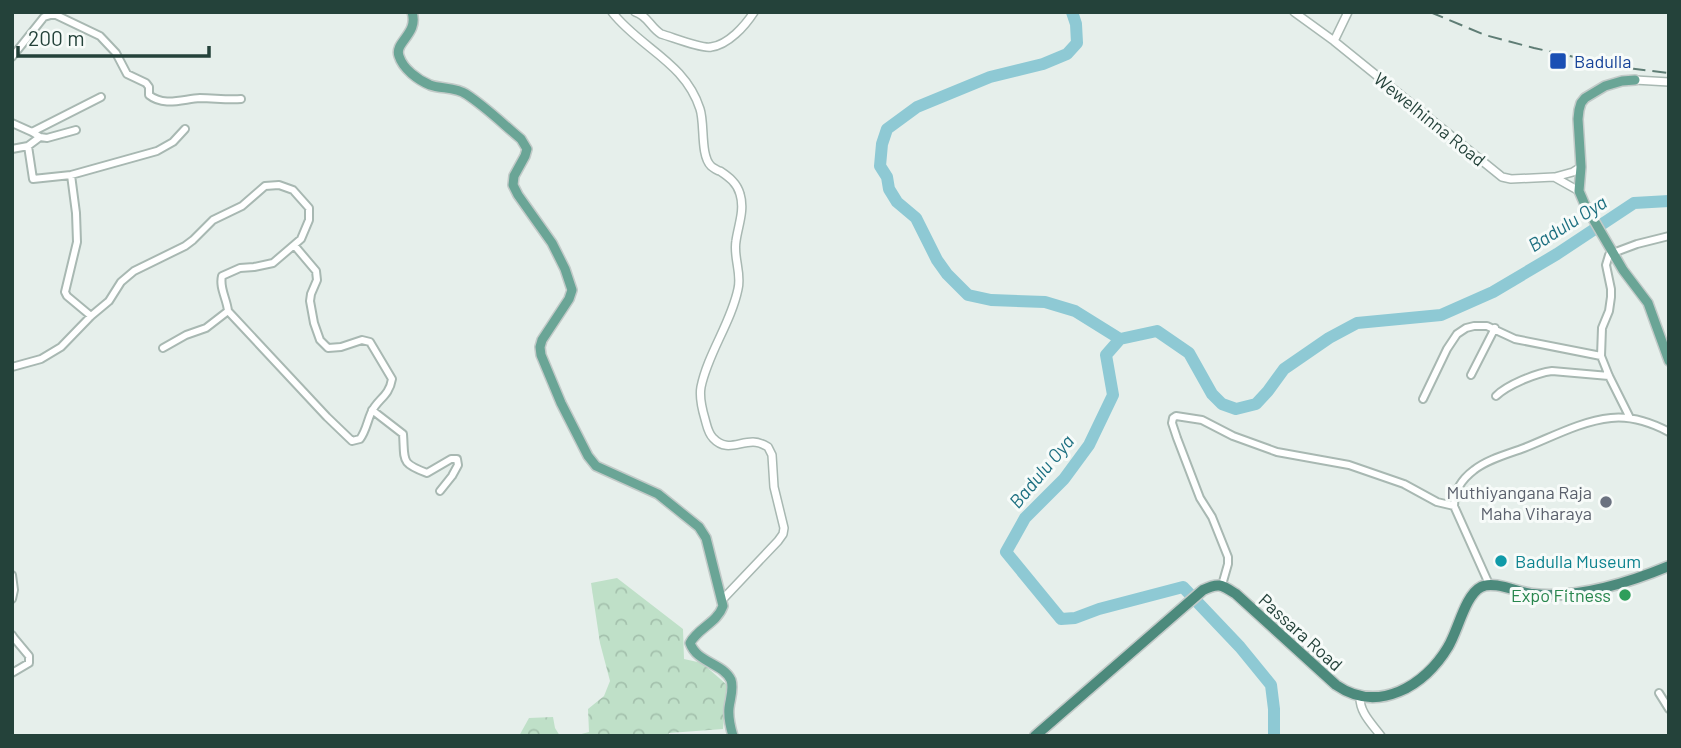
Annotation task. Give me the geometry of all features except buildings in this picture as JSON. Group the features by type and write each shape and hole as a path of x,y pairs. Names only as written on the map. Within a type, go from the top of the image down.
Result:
{"highway":[{"path":"1360,696 1388,696 1406,688 1427,673 1448,648 1473,593 1479,588 1489,584 1533,594 1554,595 1617,586 1669,566"},
{"path":"1035,736 1203,590 1222,584"},
{"name":"Passara Road","path":"1222,584 1303,653 1330,680 1347,692 1360,696"}],"main road":[{"path":"412,12 415,19 412,29 398,53 411,73 430,85 464,92 521,139 527,149 513,176 513,185 551,243 565,269 572,290 542,340 541,355 572,427 591,461 599,469 658,494 699,527 706,538 722,609 718,617 694,636 690,643 694,651 725,673 730,680 732,689 729,722 733,736"},
{"path":"1635,80 1605,86 1581,103 1578,119 1581,167 1579,191 1611,251 1648,303 1669,361"}],"street":[{"path":"635,12 647,18 654,30 661,34 709,48 721,44 738,32 754,12"},
{"name":"Wewelhinna Road","path":"1294,12 1334,41 1502,177 1554,177"},
{"path":"1334,41 1348,12"},
{"path":"617,13 621,23 670,63 685,79 700,110 706,158 711,167 728,176 741,195 742,211 735,244 740,284 735,304 709,360 700,389 701,406 707,429 714,439 723,445 752,442 768,447 772,455 774,487 785,528 778,541 722,600"},
{"path":"12,57 44,17 54,14 100,36 117,53 127,74 146,83 149,95 154,99 171,102 200,98 225,101 241,99"},
{"path":"1635,80 1669,82"},
{"path":"32,132 101,97"},
{"path":"12,123 47,138 76,130"},
{"path":"29,146 33,179 71,175 158,151 173,142 185,129"},
{"path":"12,149 29,146 40,137"},
{"path":"1554,177 1581,167"},
{"path":"71,175 77,242 65,292 90,316"},
{"path":"1554,177 1579,191"},
{"path":"12,367 41,359 61,347 134,271 185,246 212,220 242,206 265,186 279,184 293,190 309,208 309,220 301,239 273,263 240,268 222,276 220,284 227,300 228,311 352,442 360,439 366,431 372,410 390,389 392,379 370,342 362,340 328,348 320,340 313,323 310,301 317,280 316,271 295,245"},
{"path":"1630,418 1601,356 1602,328 1611,297 1606,265 1611,251 1669,236"},
{"path":"163,348 206,328 228,311"},
{"path":"1423,399 1457,334 1474,326 1495,328 1515,340 1601,356"},
{"path":"1471,375 1495,328"},
{"path":"1496,396 1504,389 1543,372 1609,376"},
{"path":"372,410 403,434 405,458 409,466 427,473 451,458 457,459 458,465 440,491"},
{"path":"1222,584 1228,564 1227,557 1177,438 1172,423 1176,416 1202,420 1233,436 1277,452 1349,465 1404,484 1437,502 1454,506"},
{"path":"1489,584 1454,506 1454,496 1462,482 1475,469 1583,424 1611,418 1630,418 1669,432"},
{"path":"12,575 12,599"},
{"path":"12,635 29,656 29,663 12,673"},
{"path":"1659,692 1669,709"},
{"path":"1360,696 1361,706 1381,736"}],"green space":[{"path":"617,578 683,629 684,659 702,663 727,685 723,729 669,733 667,736 574,736 589,732 588,709 604,696 610,681 600,643 591,583"},
{"path":"553,717 560,736 519,736 529,718"}],"waterway":[{"path":"1072,12 1077,43 1067,54 1043,64 990,77 917,107 887,129 882,144 880,166 897,202 916,218 937,260 968,295 991,300 1045,302 1075,311 1120,339"},
{"name":"Badulu Oya","path":"1274,736 1271,685 1240,647 1183,587 1075,618 1061,619 1006,552 1025,518 1064,479 1089,445 1113,395 1106,355 1120,339 1157,331 1189,353 1212,394 1222,404 1236,409 1256,404 1284,369 1329,338 1357,323 1441,315 1493,292 1634,203 1669,201"}],"railway":[{"path":"1430,12 1485,35 1534,48 1619,67 1669,73"}],"place":[{"name":"Badulla","path":"1558,61"},
{"name":"Muthiyangana Raja Maha Viharaya","path":"1606,502"},
{"name":"Badulla Museum","path":"1501,561"},
{"name":"Expo Fitness","path":"1625,595"}]}
